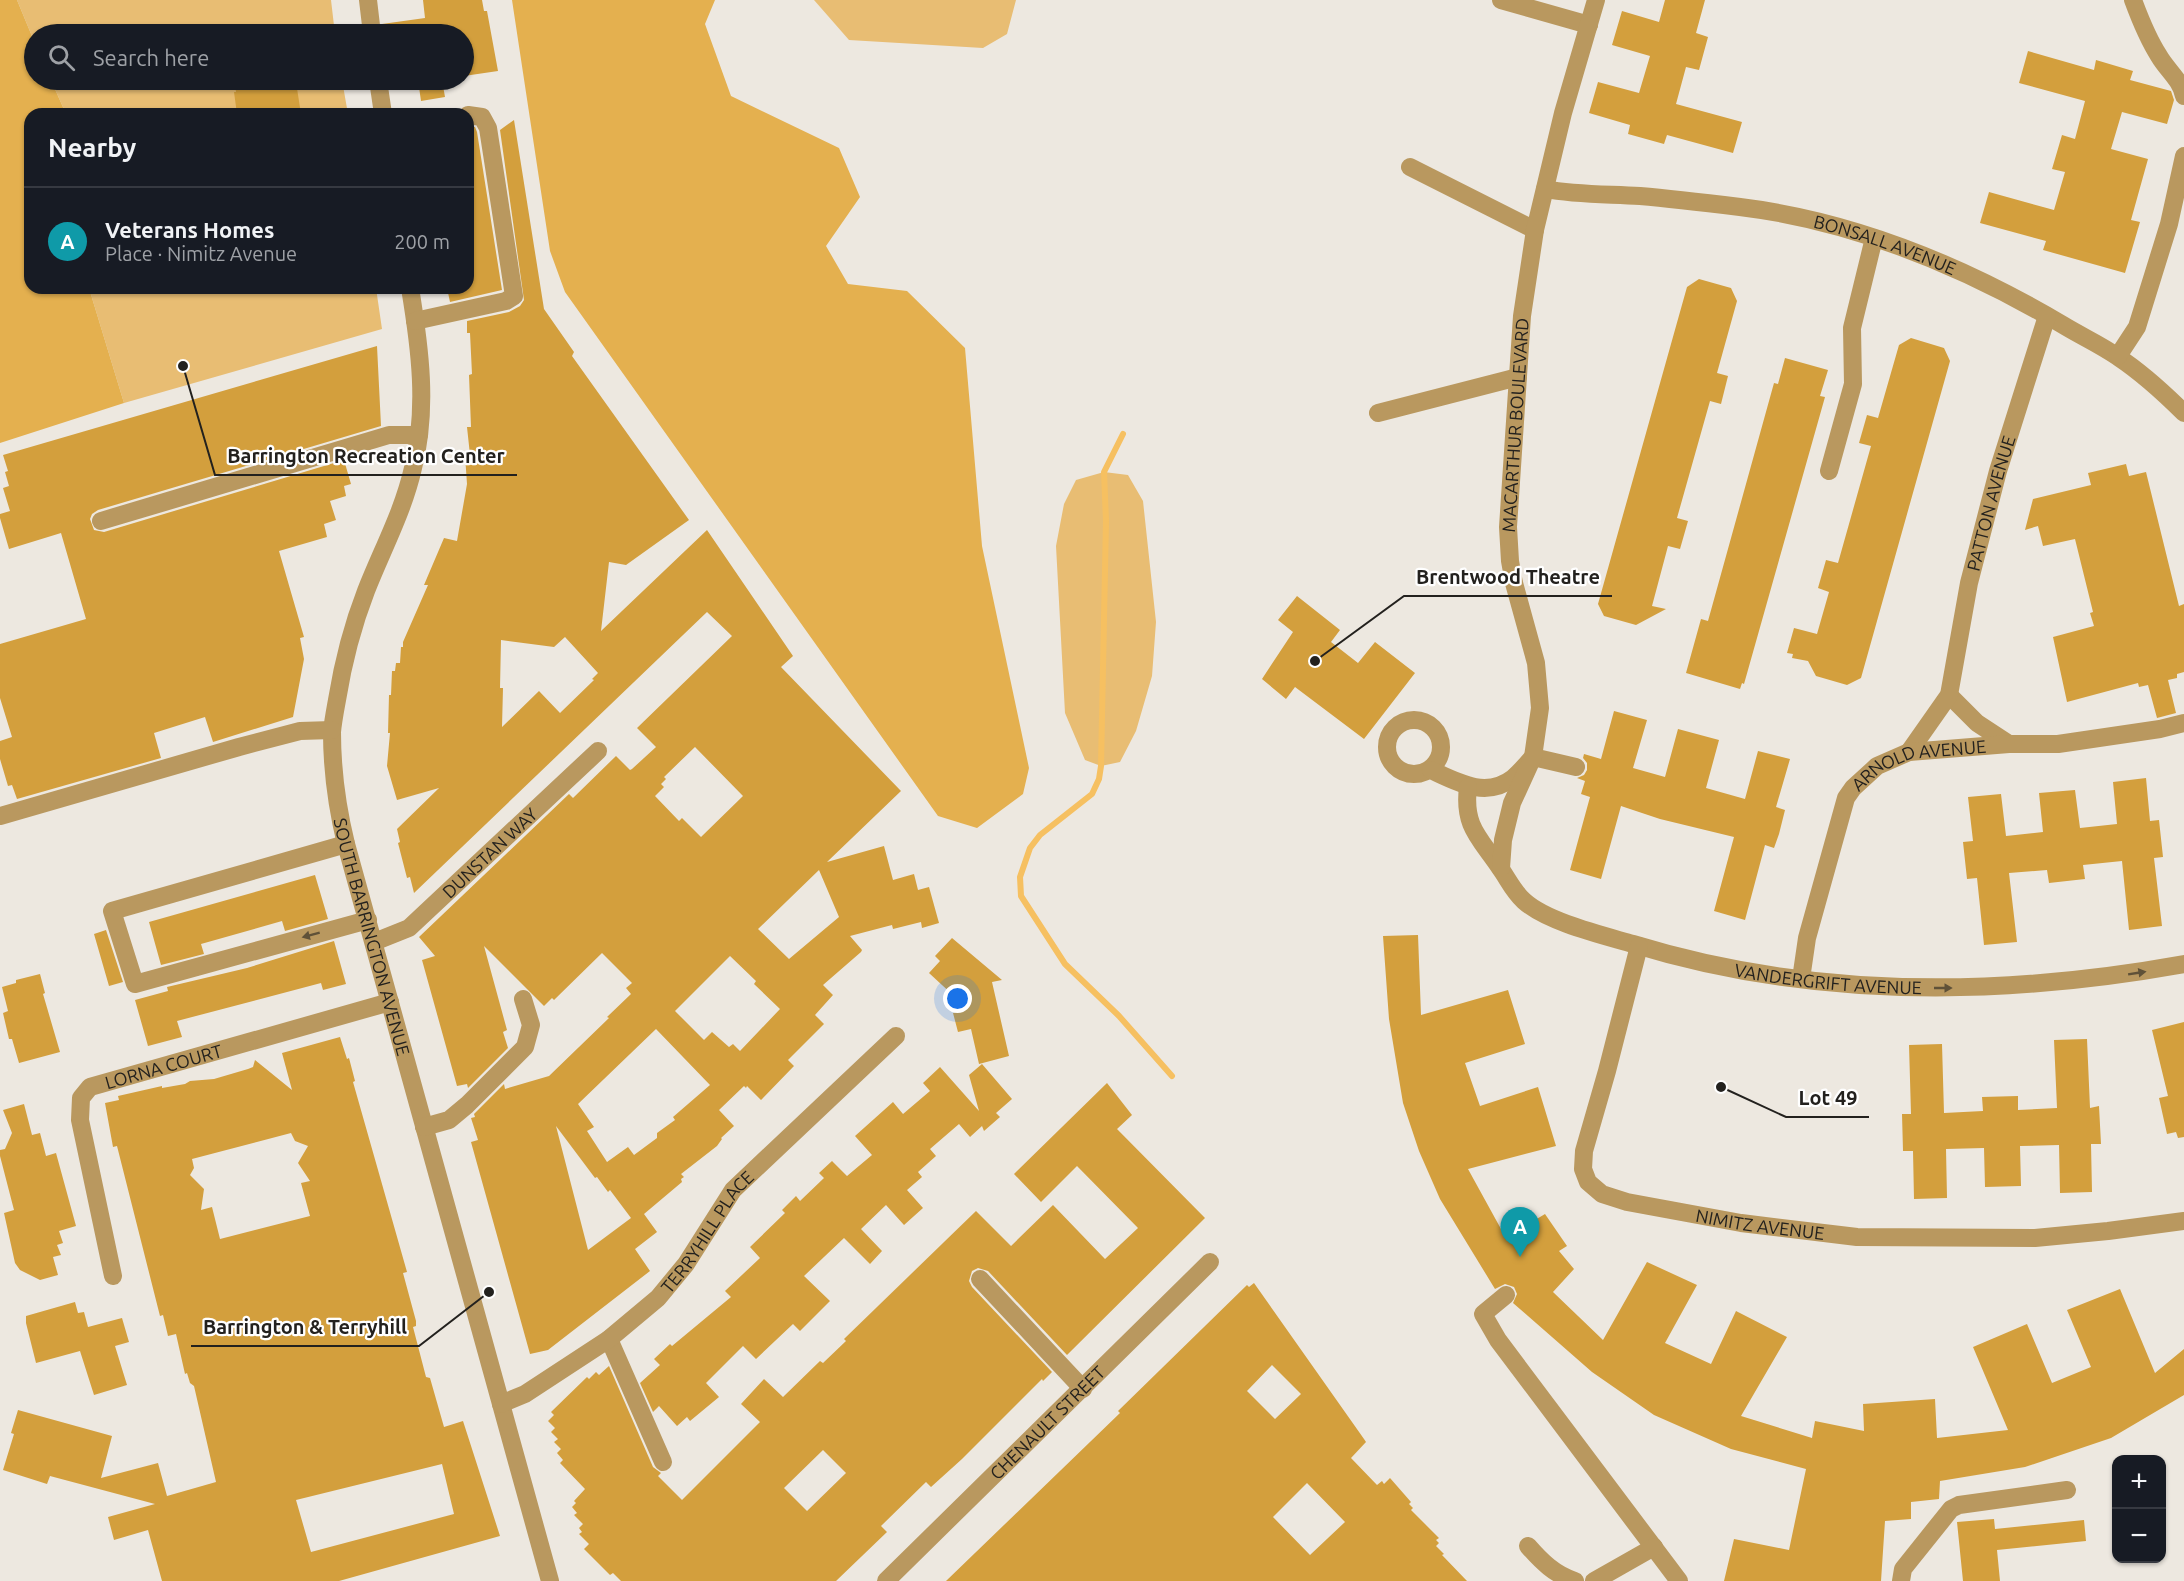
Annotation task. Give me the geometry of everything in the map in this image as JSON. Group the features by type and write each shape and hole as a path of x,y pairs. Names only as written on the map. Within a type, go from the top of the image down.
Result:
{"street":[{"path":"368,0 371,24"},
{"path":"1501,0 1589,25"},
{"name":"MACARTHUR BOULEVARD","path":"1501,868 1503,840 1512,803 1533,757 1540,708 1536,663 1510,561 1509,538 1522,316 1535,230 1563,113 1596,0"},
{"path":"2133,0 2159,57 2182,88 2184,96"},
{"path":"379,90 382,108"},
{"path":"415,321 506,301 514,296 488,129 482,117 474,116"},
{"path":"2118,356 2137,327 2169,224 2184,156"},
{"path":"1410,167 1535,230"},
{"name":"BONSALL AVENUE","path":"1545,189 1566,193 1639,196 1742,207 1803,218 1874,238 1935,261 2048,316 2118,356 2157,386 2184,413"},
{"path":"1829,471 1853,384 1852,328 1874,238"},
{"name":"SOUTH BARRINGTON AVENUE","path":"411,294 423,401 419,435 414,468 400,512 367,588 352,630 341,676 332,730 338,807 346,844 550,1581"},
{"name":"PATTON AVENUE","path":"1909,752 1948,695 1969,583 1998,471 2048,316"},
{"path":"1378,413 1518,377"},
{"path":"101,521 389,435 419,435"},
{"path":"1948,695 1977,723 2009,744"},
{"name":"ARNOLD AVENUE","path":"1801,980 1807,938 1846,798 1853,788 1877,766 1909,752 2009,744 2058,744 2160,729 2184,723"},
{"path":"0,816 248,744 300,731 332,730"},
{"name":"DUNSTAN WAY","path":"374,942 409,928 598,751"},
{"path":"1431,770 1468,787 1500,785 1512,778 1533,757 1576,767"},
{"name":"VANDERGRIFT AVENUE","path":"1468,787 1466,802 1472,826 1484,847 1501,868 1507,882 1524,901 1544,914 1693,962 1801,980 1917,988 1974,988 2074,981 2184,964"},
{"path":"346,844 112,912 135,984 368,920"},
{"name":"NIMITZ AVENUE","path":"1639,946 1584,1151 1583,1169 1588,1182 1602,1194 1627,1202 1741,1223 1857,1237 2035,1238 2184,1221"},
{"path":"424,1127 449,1119 525,1047 531,1025 523,999"},
{"name":"LORNA COURT","path":"113,1276 80,1120 81,1098 90,1087 390,1002"},
{"name":"TERRYHILL PLACE","path":"501,1404 525,1394 609,1339 658,1298 675,1279 733,1190 896,1036"},
{"name":"CHENAULT STREET","path":"886,1581 1210,1262"},
{"path":"980,1280 1083,1389"},
{"path":"1506,1295 1483,1314 1498,1340 1679,1581"},
{"path":"609,1339 663,1462"},
{"path":"1901,1581 1903,1569 1951,1509 1959,1504 2067,1490"},
{"path":"1528,1546 1542,1563 1567,1579 1575,1581"},
{"path":"1594,1581 1654,1547"}],"shaded area":[{"path":"0,0 17,0 27,24 24,24 24,90 55,90 63,108 24,108 24,294 91,294 124,403 0,443"},
{"path":"17,0 331,0 334,24 27,24"},
{"path":"512,0 715,0 705,24 731,96 839,148 860,197 826,246 848,284 907,291 965,348 982,546 1029,768 1023,794 977,828 938,816 565,292 550,251"},
{"path":"814,0 1016,0 1007,34 983,48 849,40"},
{"path":"55,90 344,90 347,108 63,108"},
{"path":"91,294 377,294 382,329 124,403"},
{"path":"1104,472 1128,475 1143,501 1156,622 1152,676 1136,731 1120,762 1101,766 1085,760 1065,713 1056,546 1064,504 1076,480"}],"building":[{"path":"423,0 482,0 484,11 487,11 498,71 474,75 474,24 382,24 425,18"},
{"path":"1665,0 1705,0 1696,33 1708,37 1699,70 1686,67 1676,104 1742,122 1733,153 1667,135 1664,144 1628,134 1630,125 1589,113 1598,82 1639,93 1650,56 1612,45 1622,11 1659,22"},
{"path":"2028,51 2094,70 2096,60 2133,71 2130,80 2171,91 2174,100 2167,124 2122,112 2111,149 2148,159 2131,220 2140,222 2125,273 2043,250 2046,241 1980,223 1989,192 2054,210 2065,172 2052,169 2062,135 2075,139 2085,101 2019,83"},
{"path":"236,90 297,90 300,108 236,108 234,92"},
{"path":"419,90 444,90 445,97 421,101"},
{"path":"514,120 544,309 574,352 572,356 689,520 626,565 609,562 601,631 707,530 793,656 781,667 901,791 827,862 884,846 893,880 914,874 918,890 929,887 939,923 922,928 921,922 893,929 892,925 850,936 862,950 823,985 833,995 815,1015 824,1024 788,1060 794,1066 761,1100 747,1086 746,1088 744,1086 719,1110 734,1126 721,1138 717,1146 681,1174 684,1177 681,1179 682,1182 644,1214 657,1232 635,1249 650,1271 548,1350 530,1354 471,1142 478,1140 471,1118 475,1117 474,1114 504,1084 505,1089 549,1076 631,994 626,988 632,983 602,953 554,1000 552,998 544,1006 484,946 507,1030 503,1032 508,1048 468,1088 467,1084 457,1086 422,960 435,956 419,937 569,794 573,798 616,756 630,770 656,747 637,728 732,636 707,612 414,893 410,877 407,878 398,843 400,842 397,829 439,788 397,800 387,766 390,733 388,733 389,695 391,695 392,671 395,671 396,663 400,663 401,647 403,647 403,642 428,585 424,585 444,538 457,541 467,484 465,455 470,455 467,427 471,427 469,375 472,374 470,333 467,333 467,321 509,312 520,306 524,300 500,130","holes":["565,637 598,673 592,679 594,680 560,713 539,691 502,727 501,640 554,647","695,747 743,796 701,837 682,818 679,821 655,796 664,787 661,784 666,779 664,777","819,870 839,917 789,959 758,929","730,956 780,1009 740,1051 733,1044 729,1047 712,1032 704,1040 675,1011","656,1029 710,1085 673,1117 675,1120 657,1133 657,1138 634,1155 628,1147 607,1162 587,1131 594,1127 578,1104","556,1126 595,1178 597,1177 608,1192 610,1190 631,1218 588,1250"]},
{"path":"474,127 477,132 502,290 450,302 448,294 474,294"},
{"path":"1699,279 1731,288 1737,301 1717,373 1728,376 1721,404 1710,401 1677,518 1688,521 1680,549 1668,546 1652,606 1666,609 1636,625 1604,616 1598,604 1687,287"},
{"path":"1911,338 1944,348 1950,361 1861,678 1847,685 1816,676 1808,661 1792,658 1793,654 1787,653 1794,628 1817,634 1829,592 1818,588 1826,560 1838,563 1871,446 1859,443 1867,415 1878,418 1899,345"},
{"path":"377,346 381,426 98,510 92,514 90,519 94,530 104,532 344,460 351,484 344,486 346,496 330,501 336,520 324,524 327,537 279,551 304,637 300,638 304,659 293,717 213,742 205,717 154,733 161,758 17,799 12,785 8,786 0,759 0,741 12,737 0,698 0,644 86,619 61,533 9,549 0,518 0,514 10,511 3,488 9,486 5,472 8,471 3,455"},
{"path":"1785,358 1828,370 1820,396 1825,397 1744,684 1742,683 1740,689 1686,673 1701,619 1708,621 1774,383 1778,384"},
{"path":"2126,464 2129,476 2146,472 2179,606 2184,604 2184,672 2177,674 2177,678 2168,680 2176,713 2157,718 2148,685 2139,687 2138,683 2067,702 2053,637 2094,626 2090,613 2093,612 2075,539 2043,546 2038,526 2025,530 2033,499 2091,485 2088,473"},
{"path":"1297,596 1340,630 1331,642 1358,663 1375,642 1415,673 1364,739 1295,687 1286,699 1262,679 1293,632 1278,620"},
{"path":"1614,711 1647,720 1633,768 1665,777 1678,729 1719,740 1706,788 1745,799 1758,751 1790,759 1776,807 1785,810 1779,834 1774,848 1765,845 1745,920 1714,911 1734,837 1660,819 1621,806 1601,879 1570,870 1590,797 1581,794 1585,781 1577,778 1584,775 1587,770 1584,754 1601,759"},
{"path":"2146,778 2150,821 2159,820 2163,857 2154,858 2162,926 2129,930 2122,861 2083,865 2085,879 2049,883 2047,870 2009,873 2017,942 1984,945 1977,878 1967,879 1963,842 1973,841 1968,797 2001,794 2006,836 2043,832 2039,793 2075,790 2080,828 2117,824 2113,782"},
{"path":"315,875 328,919 285,931 282,921 201,944 204,954 161,965 149,922"},
{"path":"106,930 123,982 109,986 94,934"},
{"path":"1418,935 1421,1015 1508,990 1525,1044 1465,1063 1480,1106 1538,1087 1556,1146 1468,1169 1501,1229 1522,1216 1530,1223 1545,1214 1567,1246 1559,1251 1574,1269 1553,1292 1603,1340 1647,1262 1697,1285 1665,1343 1711,1364 1736,1311 1787,1337 1741,1416 1812,1438 1815,1421 1864,1431 1863,1404 1935,1399 1937,1438 2008,1430 1973,1347 2027,1324 2052,1383 2091,1367 2067,1310 2120,1289 2155,1373 2184,1349 2184,1395 2111,1438 2025,1467 1940,1481 1939,1499 1911,1502 1911,1519 1885,1521 1881,1581 1724,1581 1734,1539 1789,1550 1806,1469 1731,1449 1654,1415 1592,1372 1513,1303 1517,1294 1514,1287 1505,1284 1495,1289 1440,1199 1419,1151 1403,1103 1389,1019 1383,936"},
{"path":"952,938 1002,980 992,982 1009,1056 979,1064 971,1029 958,1032 953,1013 968,1009 929,973 940,961 935,956"},
{"path":"334,941 346,984 323,990 321,983 177,1021 182,1037 148,1046 135,1000 168,991 167,987 247,968"},
{"path":"40,974 45,993 43,994 60,1052 19,1063 12,1039 9,1039 3,1013 8,1011 2,987 16,983 16,980"},
{"path":"2184,1022 2184,1137 2178,1138 2176,1132 2167,1134 2159,1098 2168,1096 2152,1030"},
{"path":"340,1037 347,1059 349,1058 355,1081 353,1082 407,1272 403,1273 416,1321 416,1326 413,1327 426,1377 430,1378 444,1427 463,1421 500,1536 339,1581 162,1581 148,1530 114,1540 108,1517 155,1504 50,1476 47,1484 3,1470 14,1434 11,1433 18,1410 112,1436 101,1478 158,1463 167,1496 216,1482 194,1386 190,1383 187,1373 185,1374 176,1334 168,1336 163,1315 160,1316 117,1146 113,1147 105,1103 119,1100 118,1096 162,1086 162,1088 190,1081 214,1079 253,1067 255,1060 292,1090 282,1053","holes":["291,1133 295,1141 308,1146 298,1163 310,1181 301,1183 310,1216 220,1239 212,1207 201,1210 204,1189 190,1175 194,1168 192,1159","442,1464 454,1514 311,1552 296,1500"]},
{"path":"2087,1039 2090,1108 2099,1106 2101,1144 2091,1144 2092,1192 2060,1193 2059,1145 2020,1146 2021,1186 1985,1187 1984,1148 1946,1149 1947,1198 1914,1199 1913,1151 1903,1151 1902,1114 1911,1114 1909,1045 1942,1044 1944,1113 1983,1111 1982,1097 2018,1096 2018,1110 2057,1108 2054,1040"},
{"path":"982,1064 1012,1099 996,1113 1000,1117 984,1131 982,1126 970,1137 959,1124 930,1149 936,1156 918,1172 922,1177 907,1190 923,1208 904,1225 886,1205 861,1229 882,1251 870,1264 844,1238 804,1276 830,1301 800,1331 793,1324 756,1359 743,1346 706,1383 719,1397 690,1421 687,1417 677,1426 659,1406 653,1412 640,1383 660,1365 654,1359 731,1297 725,1291 760,1258 750,1247 785,1213 782,1210 796,1196 800,1201 824,1178 819,1173 832,1161 847,1176 872,1155 855,1136 893,1102 903,1114 930,1091 923,1083 940,1067 979,1111 969,1075"},
{"path":"1107,1083 1132,1115 1117,1129 1205,1218 1067,1355 988,1271 978,1268 972,1271 969,1281 972,1287 1052,1372 1043,1381 1042,1379 931,1487 926,1482 881,1526 887,1532 836,1581 621,1581 613,1573 610,1575 584,1549 589,1544 579,1534 582,1532 579,1528 583,1524 574,1515 577,1513 572,1507 576,1503 574,1501 585,1489 560,1463 563,1460 557,1453 561,1449 554,1442 558,1439 551,1432 555,1428 548,1421 554,1415 551,1412 587,1377 589,1379 596,1372 599,1375 609,1366 653,1467 661,1473 658,1476 682,1500 760,1422 741,1404 764,1379 783,1397 820,1361 823,1363 846,1341 844,1339 976,1211 1011,1246 1053,1205 1105,1259 1138,1228 1077,1166 1041,1202 1014,1174","holes":["823,1450 846,1473 807,1511 784,1488"]},
{"path":"24,1104 32,1135 40,1133 46,1156 56,1153 76,1226 59,1231 63,1243 57,1245 61,1255 53,1257 58,1275 40,1280 20,1270 15,1263 4,1213 14,1210 0,1156 0,1150 5,1149 12,1133 3,1110"},
{"path":"1254,1283 1366,1442 1351,1458 1377,1485 1382,1481 1384,1484 1390,1478 1411,1502 1409,1504 1413,1508 1411,1510 1439,1538 1436,1540 1439,1543 1436,1546 1444,1554 1442,1555 1467,1581 946,1581 1120,1413 1118,1411 1247,1285 1249,1287","holes":["1272,1365 1301,1394 1275,1419 1247,1391","1307,1483 1345,1522 1310,1555 1273,1517"]},
{"path":"75,1302 78,1313 84,1312 88,1327 122,1318 129,1342 115,1346 127,1385 94,1395 80,1351 36,1363 26,1316"},
{"path":"1994,1519 1995,1529 2084,1520 2086,1541 1997,1550 2000,1581 1963,1581 1957,1522"}],"waterway":[{"path":"1123,434 1104,472 1106,521 1099,779 1092,794 1040,835 1030,848 1020,877 1021,896 1065,964 1119,1016 1172,1076"}],"place":[{"name":"Barrington Recreation Center","path":"183,366"},
{"name":"Brentwood Theatre","path":"1315,661"},
{"name":"Lot 49","path":"1721,1087"},
{"name":"Veterans Homes","path":"1520,1257"},
{"name":"Barrington & Terryhill","path":"489,1292"}]}
